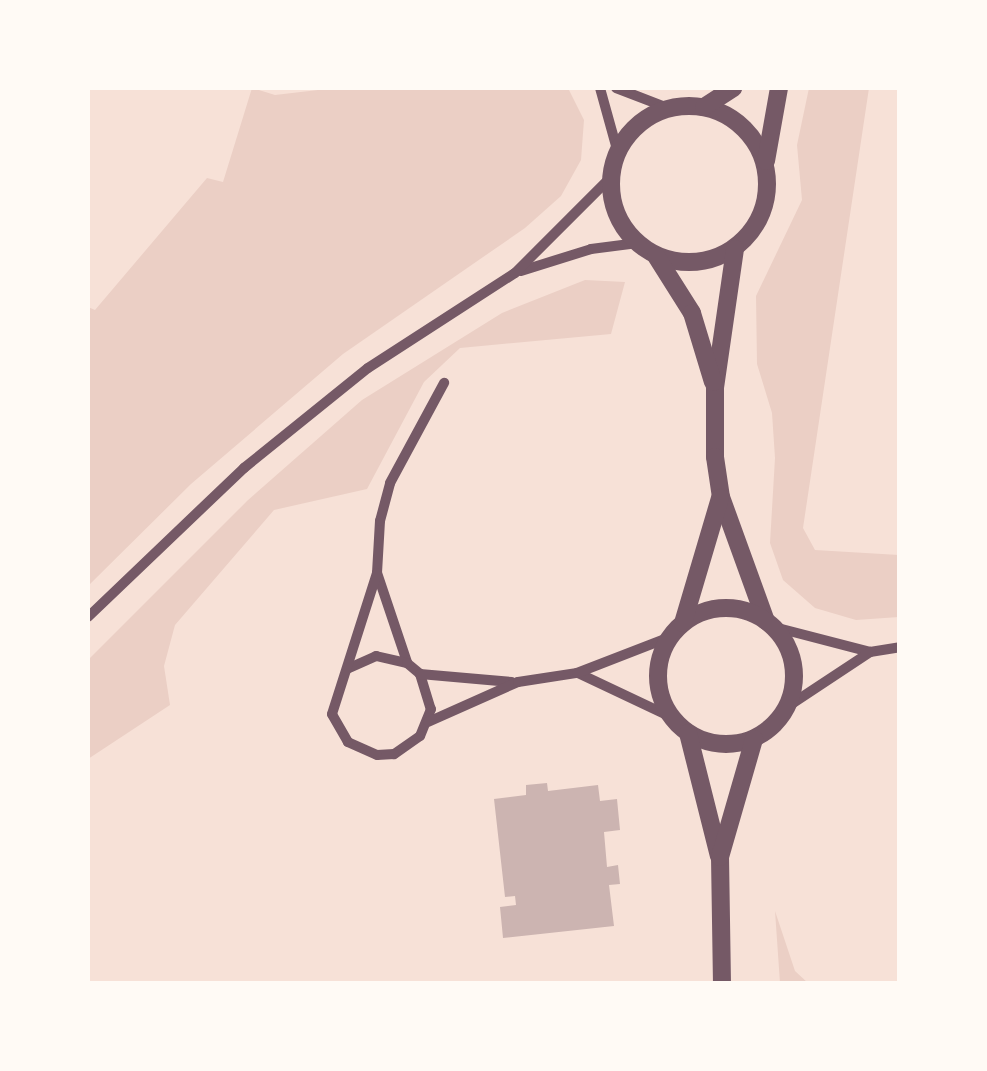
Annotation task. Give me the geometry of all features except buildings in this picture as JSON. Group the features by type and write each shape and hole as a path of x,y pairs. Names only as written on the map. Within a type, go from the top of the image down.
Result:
{"street":[{"path":"600,88 618,153"},
{"path":"616,88 668,108 704,107 738,122 766,162"},
{"path":"704,107 733,88"},
{"path":"656,256 710,260 735,248 764,210 766,162 779,88"},
{"path":"668,108 640,122 618,153 612,176 618,219 638,243 656,256 692,313 715,387"},
{"path":"88,618 244,468 368,368 515,273 612,176"},
{"path":"515,273 590,249 638,243"},
{"path":"735,248 715,387 720,497 770,624 793,662 788,707"},
{"path":"377,574 408,663 420,674 430,697 428,722 420,736 394,754 362,751 338,730 332,714 337,682 347,670 377,574 390,483 444,382"},
{"path":"671,717 658,673 677,630 720,497"},
{"path":"420,674 518,682 577,673 719,608 870,652"},
{"path":"577,673 671,717 688,733 732,744 754,738 788,707 870,652 900,647"},
{"path":"347,670 376,656 408,663"},
{"path":"428,722 518,682"},
{"path":"688,733 720,856 722,984"},
{"path":"720,856 754,738"}],"shaded area":[{"path":"252,88 275,95 335,88 568,88 584,120 581,160 561,196 525,228 343,354 191,484 88,586 88,307 95,310 207,178 223,182"},
{"path":"809,88 869,88 803,528 815,550 899,555 899,617 856,620 815,608 783,580 770,543 775,458 772,413 757,364 756,296 802,200 797,145"},
{"path":"585,280 625,282 611,334 460,348 424,382 367,489 274,510 175,625 164,666 170,705 88,759 88,660 247,501 362,400 502,313"},
{"path":"775,911 795,971 808,983 780,983"}]}
